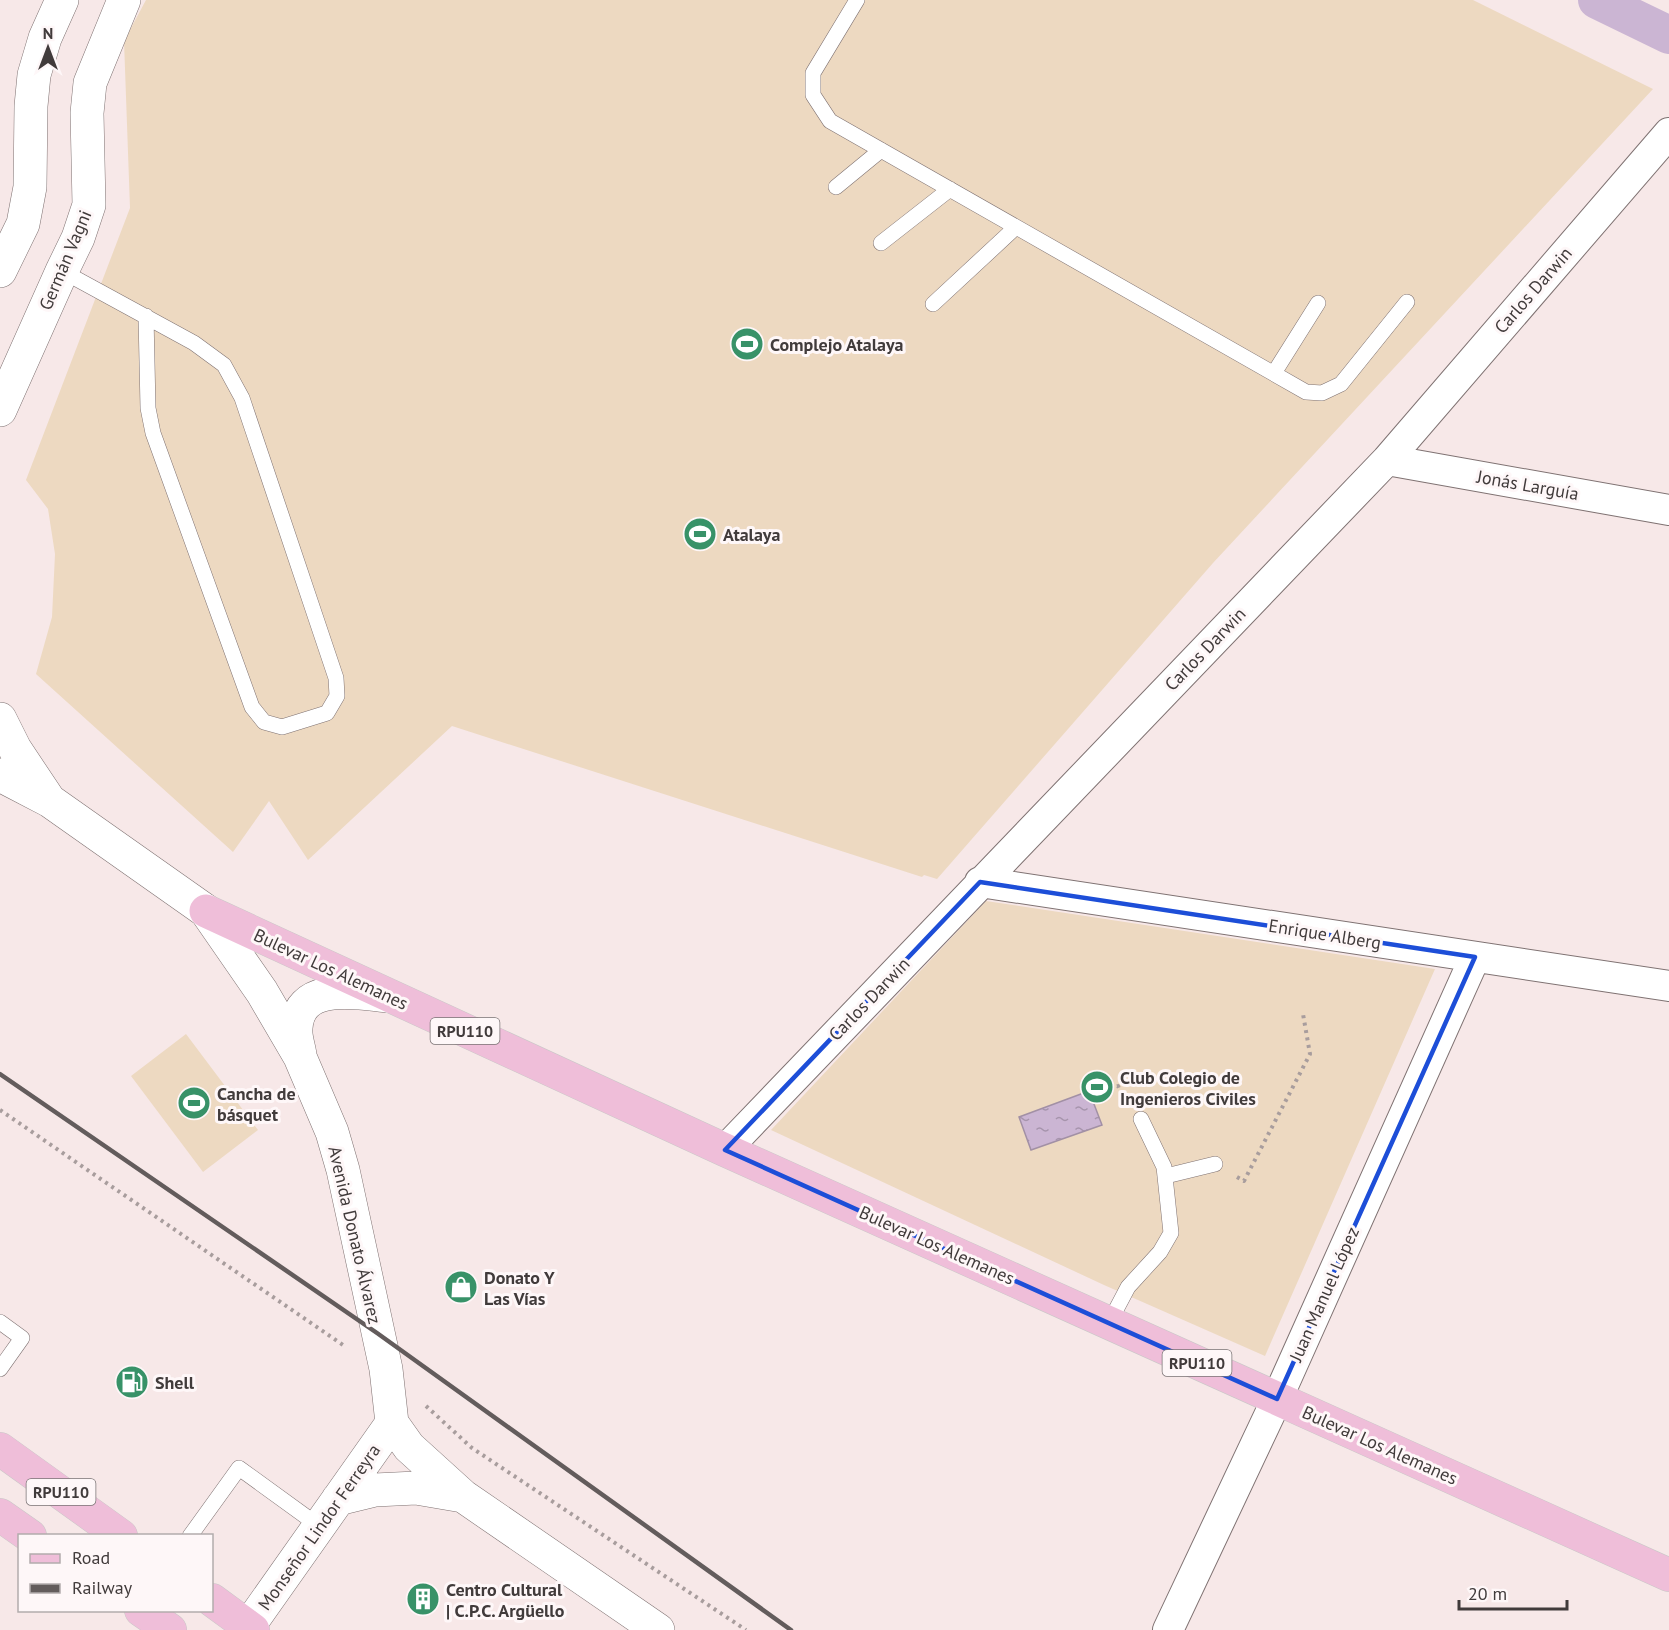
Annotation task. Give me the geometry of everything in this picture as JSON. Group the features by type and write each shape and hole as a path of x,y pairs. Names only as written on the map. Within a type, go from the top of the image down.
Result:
{"main road":[{"path":"0,271 23,224 30,187 31,106 34,75 45,38 62,0"},
{"name":"Germán Vagni","path":"0,410 78,238 89,205 87,114 90,82 124,0"},
{"name":"Avenida Donato Álvarez","path":"0,719 15,749 50,801"},
{"name":"Avenida Donato Álvarez","path":"0,775 50,801 206,911 262,992 300,1057 332,1132 343,1170 386,1369 392,1424"},
{"name":"Bulevar Los Alemanes","path":"206,911 725,1150 1669,1575"},
{"path":"300,1057 296,1029 302,1007 309,1001 317,996 339,992 390,997"},
{"path":"392,1424 409,1447 463,1496 658,1630"},
{"name":"Monseñor Lindor Ferreyra","path":"249,1629 392,1424"},
{"name":"RPU110","path":"0,1449 118,1534"},
{"path":"338,1499 375,1490 416,1488 463,1496"},
{"name":"RPU110","path":"0,1515 27,1534"},
{"path":"213,1601 249,1629"},
{"path":"143,1612 170,1630"}],"street":[{"name":"Carlos Darwin","path":"725,1150 1387,460 1669,133"},
{"name":"Jonás Larguía","path":"1387,460 1669,510"},
{"name":"Enrique Alberg","path":"980,882 1669,986"},
{"name":"Juan Manuel López","path":"1167,1630 1277,1399 1475,957"}],"lane":[{"path":"856,0 813,73 813,95 830,121 1306,392 1322,393 1341,384 1407,302"},
{"path":"836,187 881,150"},
{"path":"881,243 950,189"},
{"path":"933,304 1016,227"},
{"path":"62,271 146,316 194,343 224,365 243,398 336,678 337,696 327,712 282,727 264,722 252,706 153,433 148,408 146,316"},
{"path":"1274,373 1318,303"},
{"path":"1109,1323 1128,1287 1160,1252 1171,1233 1164,1167 1141,1119"},
{"path":"1166,1176 1215,1164"},
{"path":"0,1322 22,1338 0,1369"},
{"path":"191,1534 239,1468 319,1526"}],"path":[{"path":"1215,1164 1244,1181 1310,1054 1304,1014"}],"highlighted area":[{"path":"980,882 1475,957 1277,1399 725,1150"}],"shaded area":[{"name":"Complejo Atalaya","path":"146,0 1473,0 1653,89 1213,563 937,879 924,875 922,877 452,726 308,860 269,801 233,852 36,674 52,617 55,554 48,509 26,480 130,208 124,41"},
{"name":"Club Colegio de Ingenieros Civiles","path":"986,901 1435,969 1265,1356 1104,1285 771,1130"},
{"name":"Cancha de básquet","path":"186,1034 258,1130 203,1172 131,1076"}],"water":[{"path":"1089,1091 1102,1125 1031,1150 1019,1117"}],"waterway":[{"path":"1597,0 1669,35"}],"railway":[{"path":"0,1074 377,1333 791,1630"}],"place":[{"name":"Complejo Atalaya","path":"747,344"},
{"name":"Atalaya","path":"700,534"},
{"name":"Club Colegio de Ingenieros Civiles","path":"1097,1087"},
{"name":"Cancha de básquet","path":"194,1103"},
{"name":"Donato Y Las Vías","path":"461,1287"},
{"name":"Shell","path":"132,1382"},
{"name":"Centro Cultural | C.P.C. Argüello","path":"423,1599"}]}
